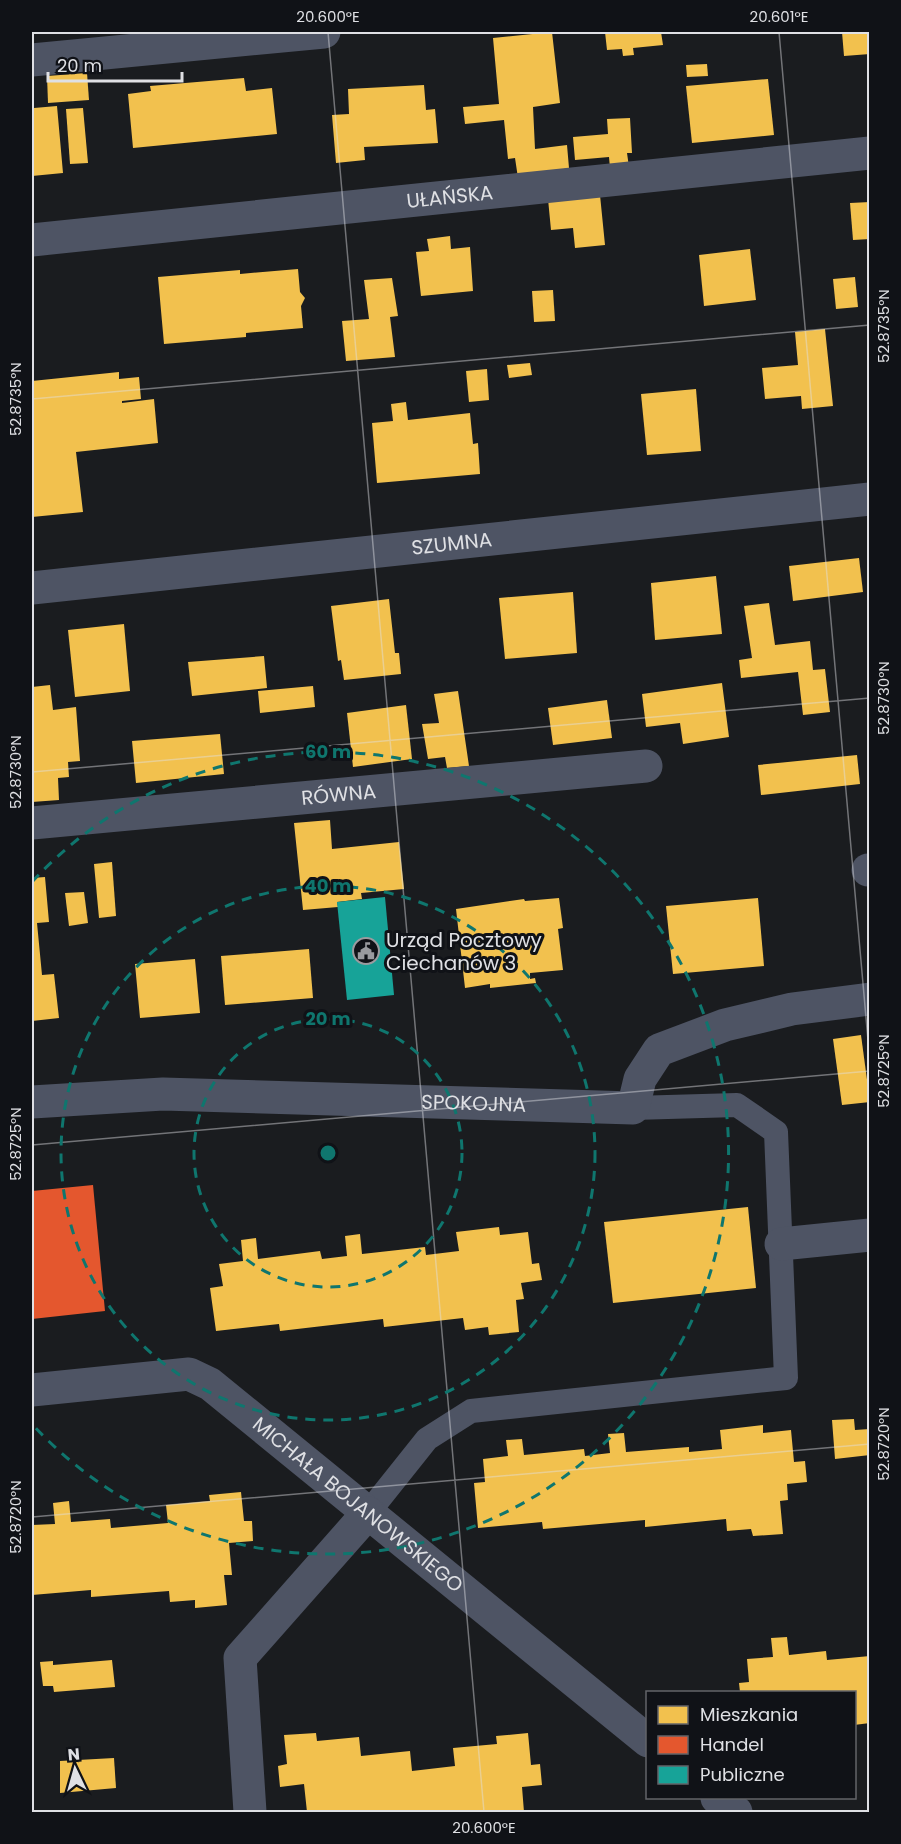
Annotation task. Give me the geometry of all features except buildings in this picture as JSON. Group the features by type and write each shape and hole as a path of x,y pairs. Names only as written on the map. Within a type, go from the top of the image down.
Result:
{"street":[{"path":"32,60 324,32"},
{"name":"UŁAŃSKA","path":"32,240 870,153"},
{"name":"SZUMNA","path":"32,588 870,498"},
{"name":"RÓWNA","path":"32,823 646,766"},
{"path":"633,1108 640,1079 658,1050 725,1025 792,1009 870,999"},
{"name":"SPOKOJNA","path":"32,1102 163,1094 633,1108"},
{"path":"781,1244 870,1236"},
{"name":"MICHAŁA BOJANOWSKIEGO","path":"32,1390 189,1374 210,1384 646,1739"},
{"path":"250,1812 240,1658 368,1513"},
{"path":"719,1799 735,1812"}],"lane":[{"path":"368,1513 427,1439 471,1411 786,1378 776,1132 737,1105 633,1108"}],"place":[{"name":"Urząd Pocztowy Ciechanów 3","path":"366,951"}]}
